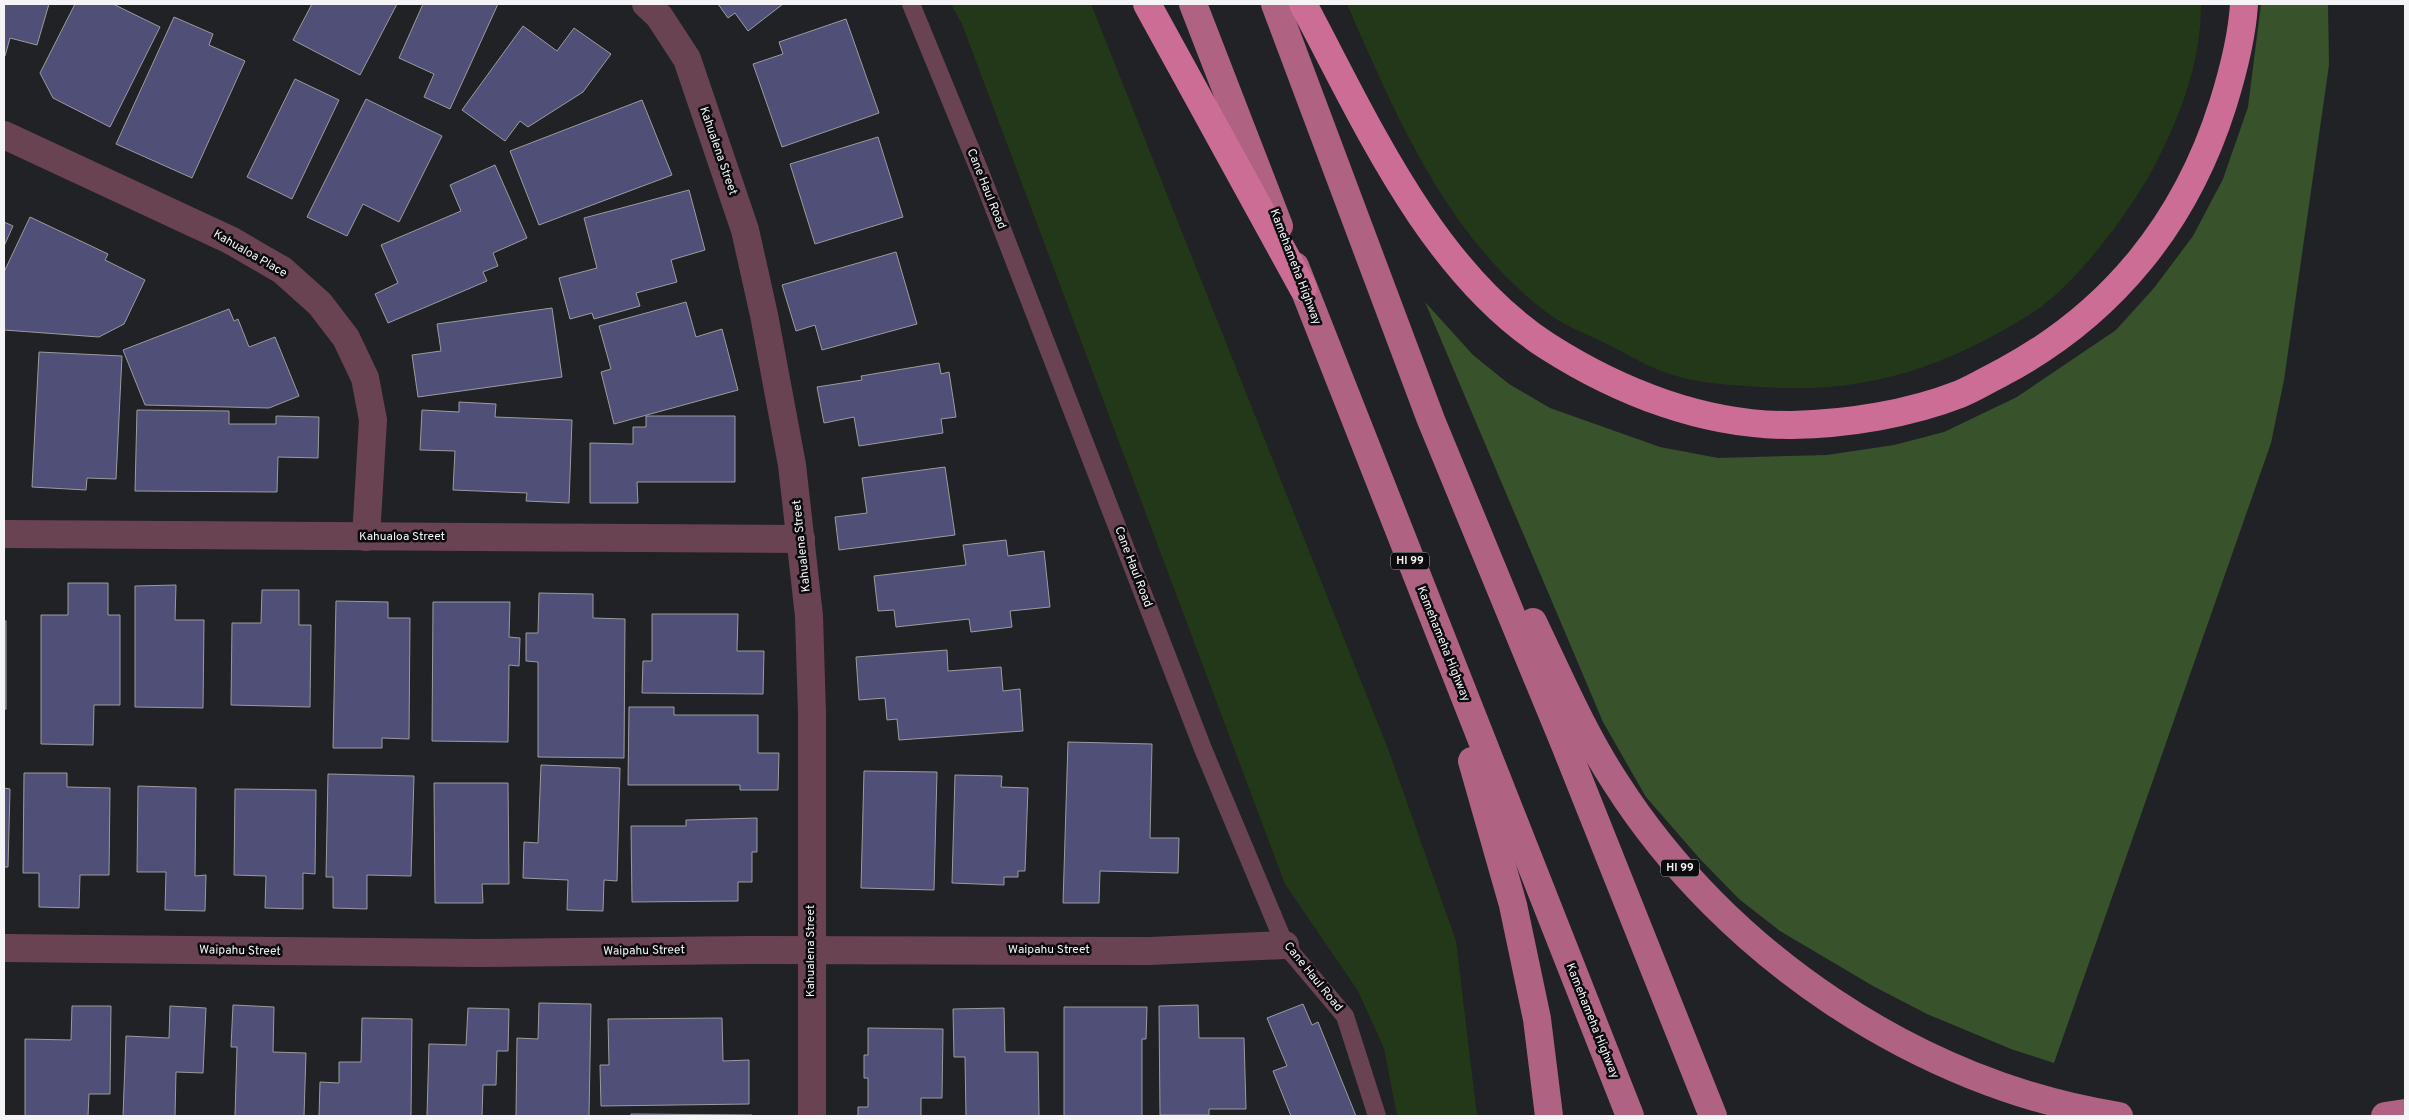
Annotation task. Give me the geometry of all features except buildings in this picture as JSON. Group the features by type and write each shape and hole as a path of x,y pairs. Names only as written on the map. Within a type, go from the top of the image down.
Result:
{"highway":[{"path":"1147,4 1303,288"},
{"path":"1303,4 1370,128 1421,214 1456,263 1499,308 1546,345 1603,377 1666,405 1732,420 1791,425 1858,419 1911,408 1961,394 2020,362 2070,329 2113,292 2143,258 2196,176 2215,129 2232,76 2244,4"}],"main road":[{"name":"Kamehameha Highway","path":"1193,4 1429,610 1630,1116"},
{"name":"HI 99","path":"1275,4 1431,420 1588,733 1615,783 1650,831 1690,880 1738,928 1847,1012 1904,1045 1962,1072 2034,1096 2120,1116"},
{"path":"1431,420 1569,754 1713,1116"},
{"path":"1429,610 1513,905 1537,1019 1549,1116"},
{"path":"2385,1116 2405,1113"}],"street":[{"name":"Kahualena Street","path":"646,4 659,16 686,58 745,230 764,315 792,465 810,616 812,713 812,1116"},
{"name":"Kahualoa Place","path":"4,135 230,240 282,270 320,304 346,338 366,378 373,420 366,537"},
{"name":"Kahualoa Street","path":"4,534 801,539"},
{"name":"Waipahu Street","path":"4,948 477,953 811,950 1150,951 1285,945"}],"lane":[{"name":"Cane Haul Road","path":"911,4 980,172 1203,749 1285,945 1345,1016 1377,1116"}],"green space":[{"path":"951,4 1091,4 1388,749 1456,941 1477,1116 1397,1116 1384,1048 1358,991 1285,884 962,24"},
{"path":"1347,4 2201,4 2197,46 2188,87 2173,127 2155,165 2119,222 2089,260 2057,294 2041,307 2008,328 1933,363 1906,372 1850,384 1793,388 1716,383 1670,374 1570,327 1546,312 1511,281 1480,247 1452,210 1427,171 1405,130"},
{"path":"2261,4 2328,4 2329,65 2284,380 2271,443 2054,1063 2011,1049 1927,1014 1873,986 1780,931 1739,899 1700,859 1646,797 1603,722 1425,302 1473,355 1509,384 1550,408 1660,447 1718,458 1827,455 1894,445 1944,432 2017,397 2116,330 2154,288 2193,236 2223,179 2248,107"}]}
